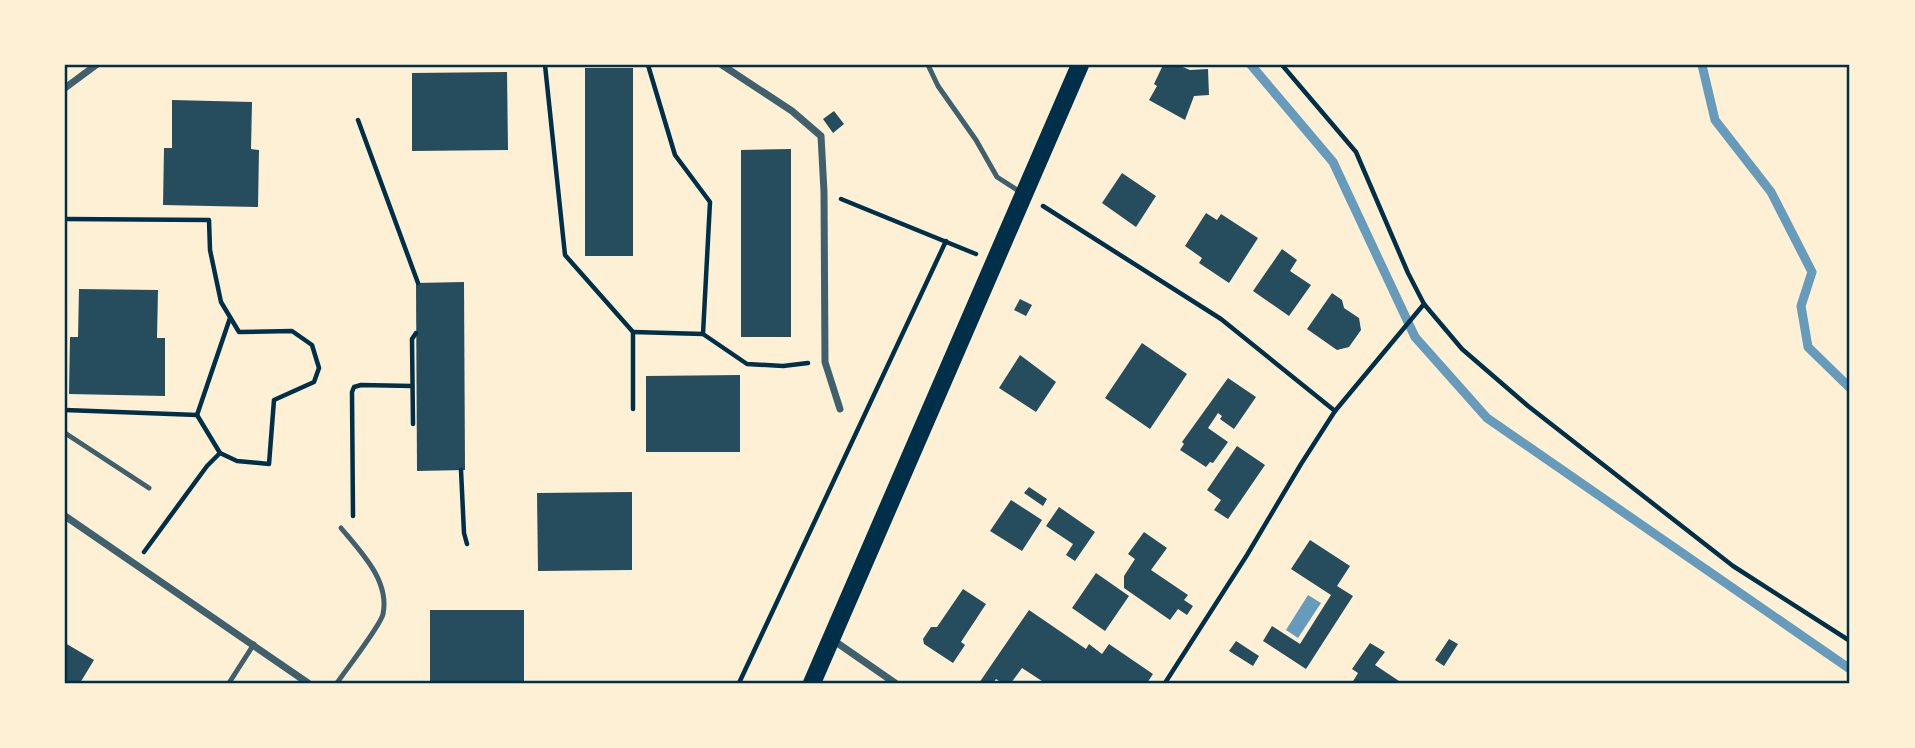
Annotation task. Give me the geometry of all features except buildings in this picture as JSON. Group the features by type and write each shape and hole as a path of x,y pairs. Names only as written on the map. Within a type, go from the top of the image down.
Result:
{"main road":[{"path":"812,683 833,640 1080,65"}],"street":[{"path":"65,88 96,65"},
{"path":"722,65 792,111 821,136 825,362 840,409"},
{"path":"65,516 309,683"},
{"path":"833,640 895,683"}],"lane":[{"path":"928,65 938,86 976,140 997,177 1025,194"},
{"path":"65,433 149,488"},
{"path":"337,683 383,616 382,589 369,561 341,528"},
{"path":"229,683 254,644"}],"path":[{"path":"545,65 565,255 633,332 634,409"},
{"path":"648,65 675,155 710,202 703,334"},
{"path":"1282,65 1356,152 1424,304 1462,349 1528,406 1734,566 1850,641"},
{"path":"358,120 418,283"},
{"path":"824,192 946,240 995,264"},
{"path":"1025,194 1221,319 1335,411"},
{"path":"65,219 209,220 210,250 221,302 230,317 239,332 292,331 313,345 319,368 314,382 274,400 269,464 237,461 220,453 197,415 230,317"},
{"path":"739,683 946,240"},
{"path":"1165,683 1335,411 1424,304"},
{"path":"633,332 703,334 747,364 783,366 825,362"},
{"path":"413,424 412,339 416,333"},
{"path":"353,543 352,392 354,387 361,385 412,386"},
{"path":"65,410 197,415"},
{"path":"145,551 207,466 220,453"},
{"path":"461,470 464,533 467,544"}],"water":[{"path":"1308,595 1321,603 1298,638 1286,630"}],"waterway":[{"path":"1251,65 1333,162 1415,337 1487,418 1850,669"},
{"path":"1702,65 1715,120 1771,192 1812,272 1801,306 1808,347 1850,388"}]}
